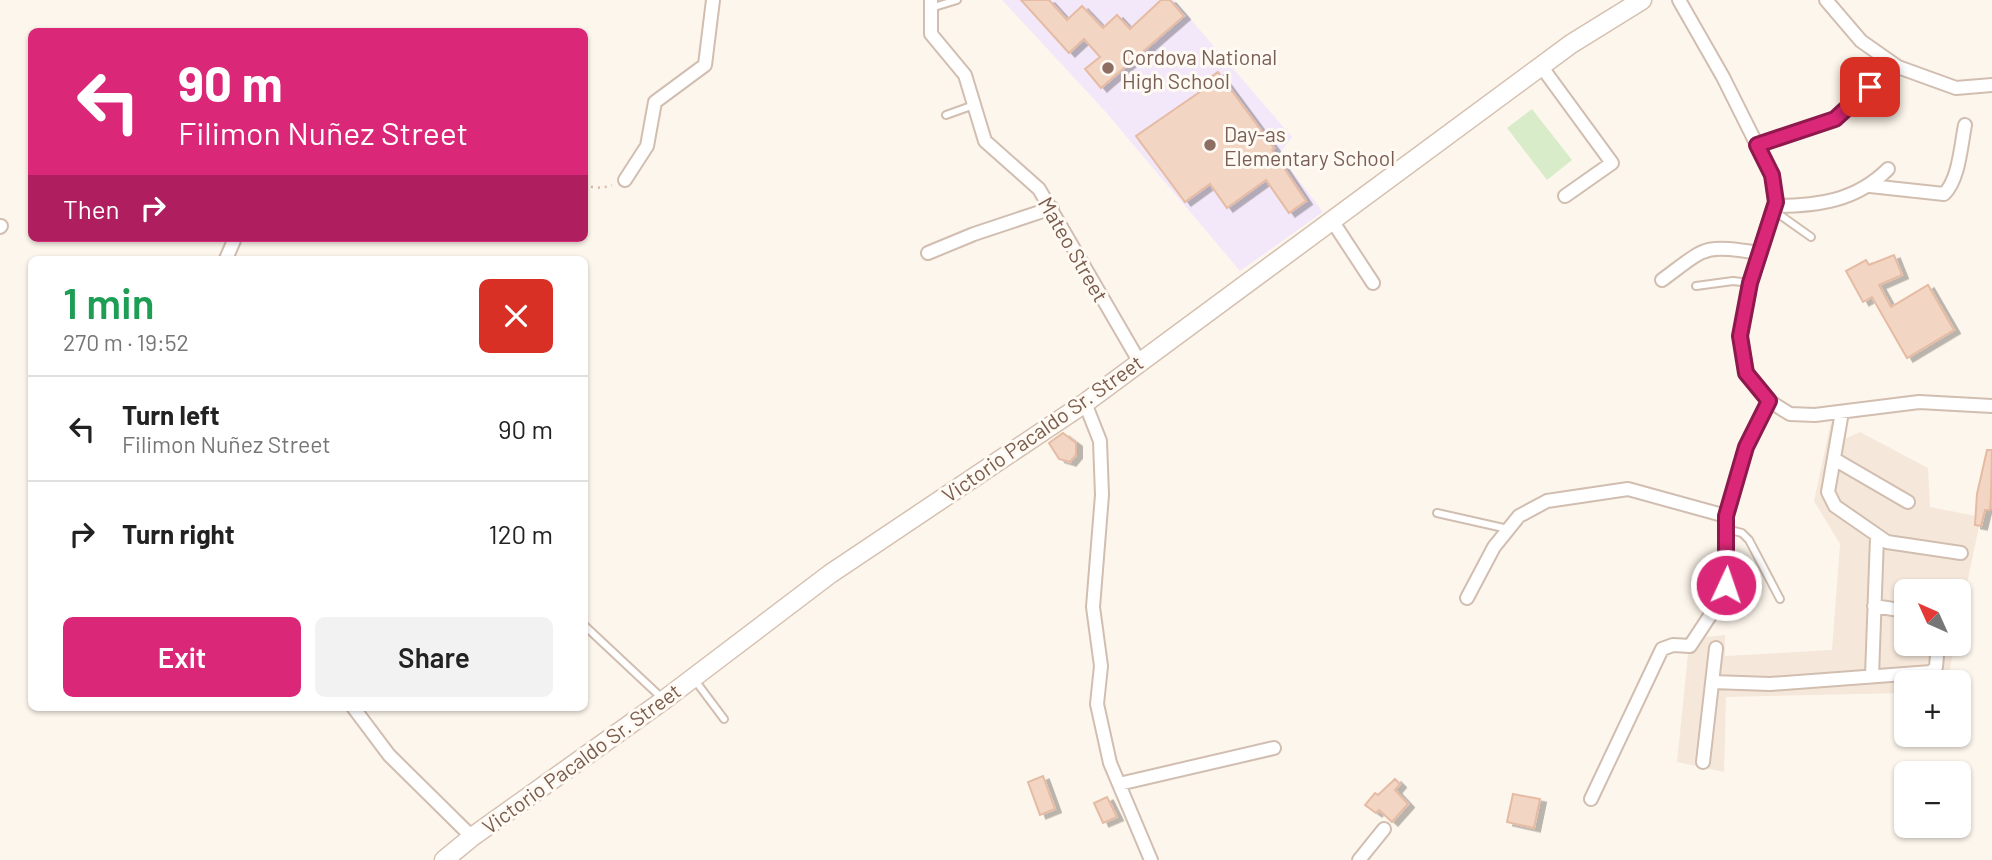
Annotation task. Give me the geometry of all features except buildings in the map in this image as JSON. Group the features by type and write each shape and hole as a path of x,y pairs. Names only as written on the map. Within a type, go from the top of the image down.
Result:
{"street":[{"path":"625,180 647,146 654,102 705,65 713,0"},
{"name":"Victorio Pacaldo Sr. Street","path":"453,857 472,837 664,700 841,566 1085,403 1541,66 1642,0"},
{"path":"1679,0 1772,175 1773,208 1750,283 1740,336 1746,373 1769,401 1790,414 1842,412 1919,402 1992,406"},
{"path":"1826,0 1861,41 1898,67 1956,89 1992,85"},
{"name":"Mateo Street","path":"931,4 931,34 965,75 985,141 1039,189 1139,361"},
{"path":"1541,66 1612,163 1565,196"},
{"path":"1870,186 1944,194 1949,189 1958,162 1965,125"},
{"path":"1773,208 1821,205 1853,195 1870,186 1888,169"},
{"path":"928,253 974,234 1052,208"},
{"path":"1331,219 1374,283"},
{"path":"1662,280 1703,250 1713,247 1759,253"},
{"path":"1591,799 1662,649 1673,645 1690,646 1719,602 1728,567 1726,522 1746,447 1769,401"},
{"path":"1085,403 1100,441 1102,495 1093,607 1101,666 1097,704 1110,763 1151,860"},
{"path":"1842,412 1828,492 1830,501 1887,542 1961,553"},
{"path":"1834,459 1908,502"},
{"path":"1467,598 1494,547 1508,529 1519,516 1547,501 1628,489 1726,522"},
{"path":"1871,676 1877,537"},
{"path":"1874,606 1894,609"},
{"path":"1703,762 1716,648"},
{"path":"1712,682 1770,684 1934,671 1936,656"},
{"path":"356,711 389,755 472,837"},
{"path":"1119,784 1274,748"},
{"path":"1359,860 1384,829"}],"lane":[{"path":"931,4 957,0"},
{"path":"1757,145 1835,119 1870,87"},
{"path":"946,115 974,105"},
{"path":"1773,208 1811,236"},
{"path":"1696,286 1733,281 1750,283"},
{"path":"1437,513 1508,529"},
{"path":"1726,522 1749,540 1780,599"},
{"path":"588,629 664,700"},
{"path":"693,677 724,719"}],"path":[{"path":"588,186 602,188 625,180"}],"shaded area":[{"name":"Day-as Elementary School","path":"1002,0 1174,0 1292,137 1279,154 1323,212 1240,271 1104,110"},
{"path":"1831,422 1847,422 1844,439 1860,432 1928,468 1930,507 1981,517 1968,579 1894,579 1894,656 1952,656 1950,670 1894,670 1894,693 1726,697 1724,772 1677,762 1688,654 1705,637 1725,635 1725,656 1832,650 1840,544 1814,501"}],"green space":[{"path":"1532,109 1572,160 1547,180 1507,128"}],"place":[{"name":"Cordova National High School","path":"1108,68"},
{"name":"Day-as Elementary School","path":"1210,145"}],"route":[{"path":"1726,585 1726,516 1746,447 1769,401 1746,373 1740,336 1750,283 1776,202 1772,175 1757,145 1835,119 1848,110 1870,87"}]}
